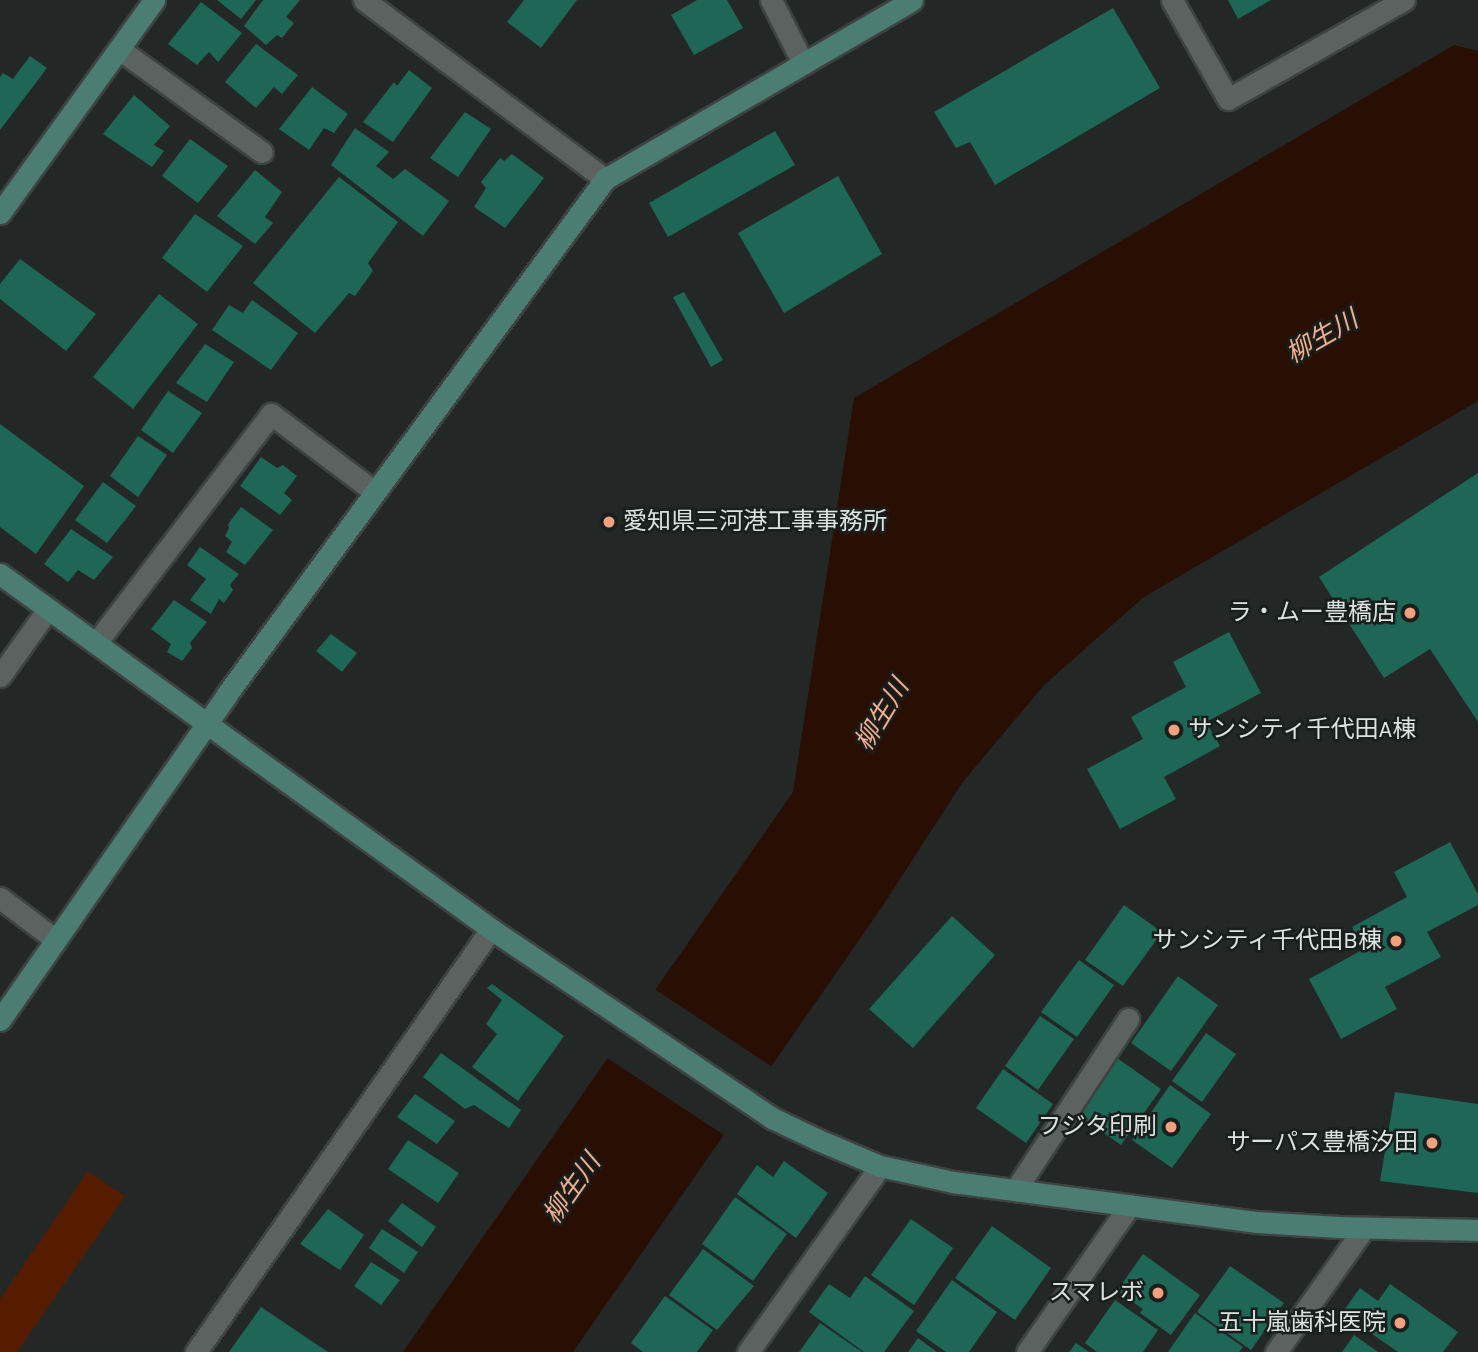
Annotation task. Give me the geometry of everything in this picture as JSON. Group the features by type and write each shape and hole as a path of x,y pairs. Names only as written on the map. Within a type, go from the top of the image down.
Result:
{"street":[{"path":"0,214 154,0"},
{"path":"364,0 605,179"},
{"path":"771,0 803,64"},
{"path":"0,1020 207,722 605,179 912,0"},
{"path":"1172,0 1228,99 1404,0"},
{"path":"119,49 262,152"},
{"path":"96,643 271,414 375,492"},
{"path":"0,574 491,929 772,1118 880,1166 953,1182 1257,1222 1364,1228 1478,1230"},
{"path":"0,676 48,609"},
{"path":"0,898 56,940"},
{"path":"196,1352 491,929"},
{"path":"1016,1189 1128,1019"},
{"path":"748,1352 880,1166"},
{"path":"1027,1352 1130,1205"},
{"path":"1276,1352 1364,1228"}],"shaded area":[{"path":"88,1171 125,1196 17,1352 0,1352 0,1299"}],"water":[{"name":"柳生川","path":"1454,45 1478,51 1478,401 1144,597 1044,685 962,783 882,907 573,1352 403,1352 793,792 854,398"}],"pier":[{"path":"653,988 774,1068 727,1137 604,1056"}],"building":[{"path":"217,0 256,0 241,19"},
{"path":"263,0 300,0 286,17 294,23 282,38 277,35 266,45 244,26"},
{"path":"524,0 577,0 541,48 507,22"},
{"path":"697,0 727,0 743,28 694,55 671,15"},
{"path":"1228,0 1271,0 1238,19"},
{"path":"201,2 242,33 218,62 209,52 197,65 168,44"},
{"path":"1113,8 1160,88 995,185 970,142 956,148 934,112"},
{"path":"256,44 298,75 282,94 274,87 256,108 225,82"},
{"path":"30,56 47,68 0,130 0,77 3,73 13,79"},
{"path":"409,70 432,88 393,142 363,122 394,82 397,86"},
{"path":"312,87 348,114 334,133 324,128 309,150 279,129"},
{"path":"134,95 170,126 154,145 164,151 152,167 103,134"},
{"path":"465,112 491,129 458,177 430,158"},
{"path":"355,128 389,152 376,166 393,179 405,169 449,201 423,236 331,165"},
{"path":"775,131 795,165 668,237 649,203"},
{"path":"190,139 228,166 198,203 162,176"},
{"path":"512,154 544,178 505,228 474,207 486,188 481,182 500,158 504,161"},
{"path":"255,170 282,192 265,217 273,223 255,244 217,216"},
{"path":"838,176 882,254 784,313 738,233"},
{"path":"339,177 398,222 368,263 373,271 355,296 349,293 315,333 253,283"},
{"path":"195,214 243,246 207,292 162,258"},
{"path":"20,259 96,314 66,351 0,299 0,284"},
{"path":"684,292 723,360 711,367 673,297"},
{"path":"159,294 198,324 133,409 93,377"},
{"path":"252,300 298,333 271,370 212,330 229,305 243,313"},
{"path":"205,344 234,362 207,402 176,383"},
{"path":"168,391 202,413 173,453 141,430"},
{"path":"0,424 84,486 36,554 0,527"},
{"path":"138,436 167,455 138,497 110,476"},
{"path":"261,457 277,468 283,465 297,476 284,493 292,500 280,515 240,486"},
{"name":"ラ・ムー豊橋店","path":"1478,473 1478,722 1430,649 1384,678 1319,577"},
{"path":"103,482 136,506 107,543 75,520"},
{"path":"241,507 273,530 245,565 226,552 232,542 225,536 228,524"},
{"path":"71,529 113,557 94,580 78,570 68,582 44,564"},
{"path":"200,547 239,574 230,585 233,590 224,603 219,599 211,614 190,600 206,579 187,565"},
{"path":"174,600 207,622 190,643 192,648 182,661 167,652 171,644 151,629"},
{"name":"サンシティ千代田A棟","path":"1229,632 1261,693 1206,722 1220,746 1164,777 1176,799 1120,829 1087,769 1143,739 1131,717 1186,687 1173,662"},
{"path":"331,634 357,653 342,672 316,651"},
{"name":"サンシティ千代田B棟","path":"1450,842 1478,894 1478,905 1427,932 1441,957 1385,987 1397,1009 1341,1039 1309,979 1364,949 1352,927 1407,897 1394,872"},
{"path":"1124,905 1162,932 1123,986 1085,960"},
{"path":"952,916 995,955 913,1048 869,1009"},
{"path":"1079,960 1114,985 1077,1037 1041,1012"},
{"path":"1178,976 1218,1005 1171,1071 1131,1043"},
{"path":"492,984 564,1036 518,1101 472,1067 497,1034 486,1024 502,1000 487,988"},
{"path":"1040,1016 1074,1039 1038,1090 1005,1066"},
{"path":"1206,1033 1236,1054 1202,1102 1172,1081"},
{"path":"441,1053 521,1110 509,1128 474,1105 465,1109 423,1077"},
{"path":"1117,1058 1161,1089 1121,1145 1077,1114"},
{"path":"1003,1069 1053,1104 1026,1143 976,1108"},
{"name":"フジタ印刷","path":"1170,1085 1211,1114 1172,1168 1132,1140"},
{"name":"サーパス豊橋汐田","path":"1395,1092 1478,1104 1478,1193 1380,1181"},
{"path":"415,1094 455,1121 437,1144 397,1117"},
{"path":"408,1140 459,1173 438,1203 388,1169"},
{"path":"784,1161 828,1193 796,1238 737,1194 757,1165 773,1177"},
{"path":"735,1197 787,1234 753,1281 702,1244"},
{"path":"402,1203 436,1227 422,1247 388,1221"},
{"path":"328,1209 364,1235 340,1270 300,1244"},
{"path":"911,1219 953,1248 914,1305 871,1275"},
{"path":"992,1226 1051,1268 1015,1320 955,1278"},
{"path":"382,1229 418,1252 404,1273 369,1248"},
{"path":"703,1249 754,1286 717,1330 669,1295"},
{"name":"スマレボ","path":"1143,1254 1200,1295 1171,1335 1140,1313 1143,1309 1117,1291"},
{"path":"371,1262 400,1280 381,1305 354,1286"},
{"path":"1230,1266 1284,1303 1251,1350 1197,1312"},
{"path":"865,1276 914,1311 884,1352 864,1352 809,1312 829,1284 850,1298"},
{"path":"952,1280 997,1312 969,1352 946,1352 916,1331"},
{"name":"五十嵐歯科医院","path":"1390,1284 1458,1332 1443,1352 1398,1352 1342,1313 1360,1288 1378,1301"},
{"path":"665,1296 713,1330 697,1352 643,1352 631,1343"},
{"path":"1115,1300 1158,1330 1143,1352 1097,1352 1085,1343"},
{"path":"261,1307 328,1352 229,1352"},
{"path":"1195,1313 1243,1347 1239,1352 1168,1352"},
{"path":"820,1323 862,1352 799,1352"},
{"path":"1354,1335 1378,1352 1342,1352"},
{"path":"918,1338 937,1352 908,1352"},
{"path":"1076,1343 1089,1352 1069,1352"}],"place":[{"name":"愛知県三河港工事事務所","path":"609,522"},
{"name":"ラ・ムー豊橋店","path":"1410,613"},
{"name":"サンシティ千代田A棟","path":"1174,730"},
{"name":"サンシティ千代田B棟","path":"1396,941"},
{"name":"フジタ印刷","path":"1171,1127"},
{"name":"サーパス豊橋汐田","path":"1432,1143"},
{"name":"スマレボ","path":"1158,1293"},
{"name":"五十嵐歯科医院","path":"1400,1323"}]}
